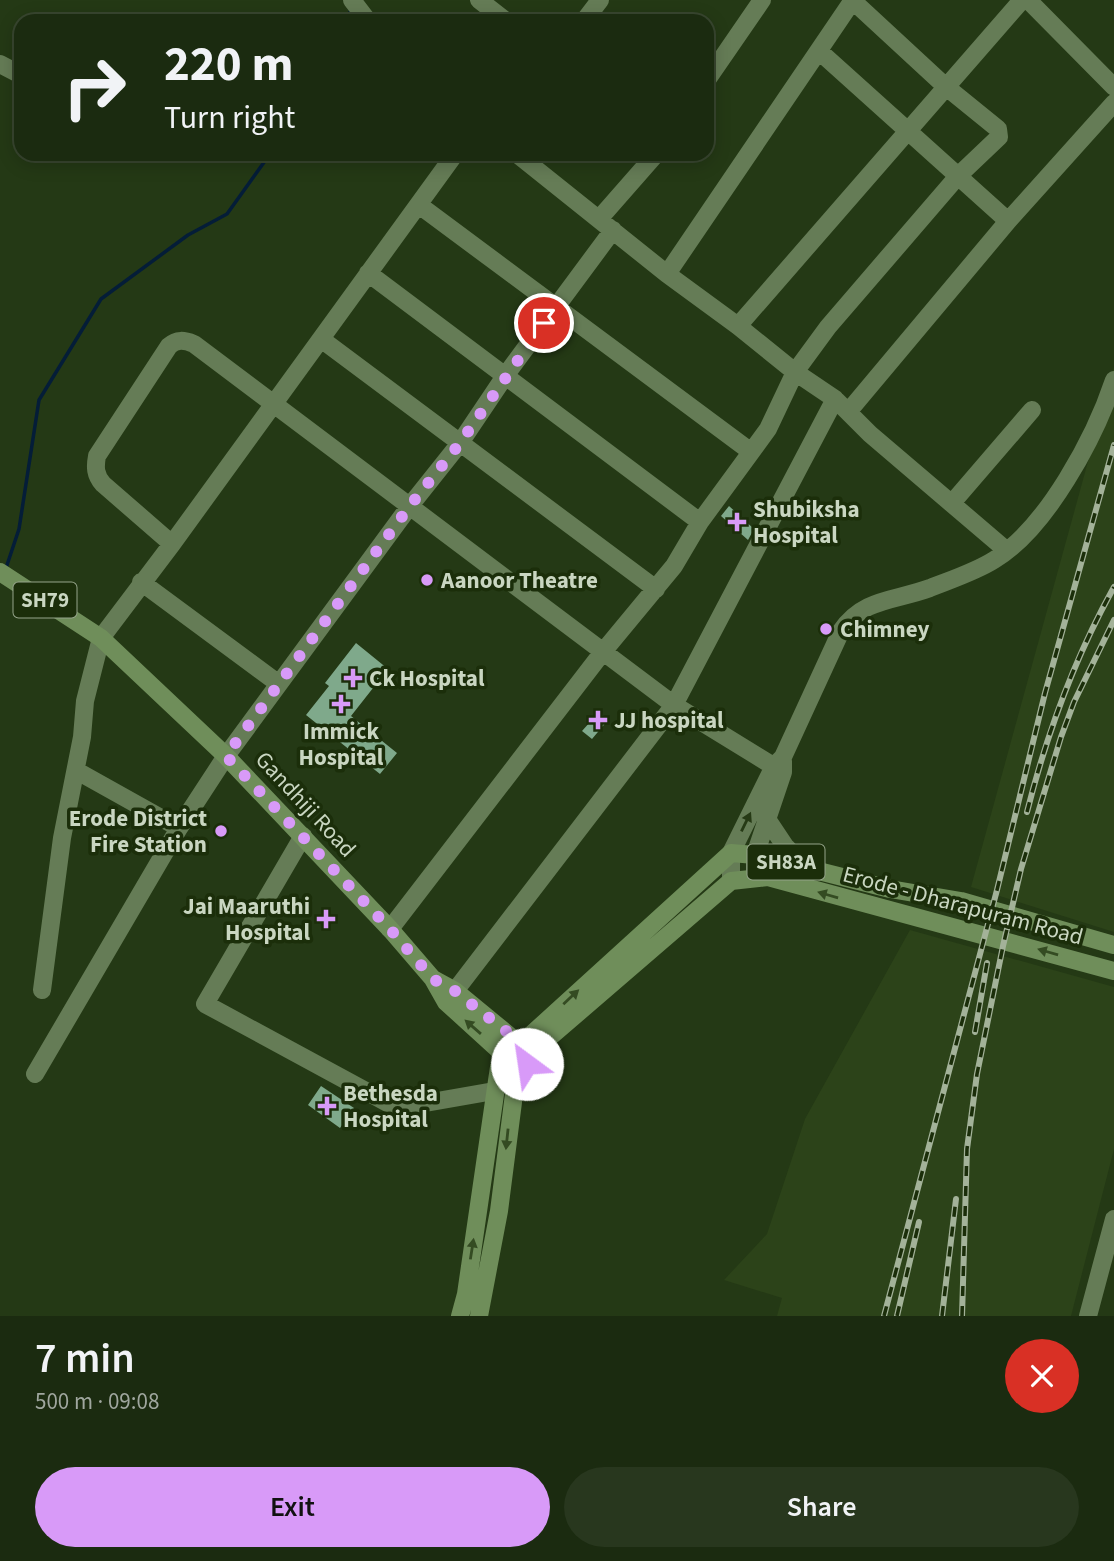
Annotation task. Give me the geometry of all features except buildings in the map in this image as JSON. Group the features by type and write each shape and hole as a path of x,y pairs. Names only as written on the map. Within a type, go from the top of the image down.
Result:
{"main road":[{"name":"Gandhiji Road","path":"0,572 95,634 226,756 390,929 433,979 446,1002 514,1055"},
{"name":"Erode - Dharapuram Road","path":"731,853 803,865 890,889 961,901 1114,945"},
{"name":"SH83A","path":"514,1055 731,853"},
{"name":"Erode - Dharapuram Road","path":"731,881 768,877 1114,971"},
{"name":"SH83A","path":"514,1055 731,881"},
{"name":"Gandhiji Road","path":"433,979 455,991 514,1055"},
{"path":"514,1055 499,1211 480,1312 461,1311 494,1091 514,1055"}],"street":[{"path":"352,0 363,14"},
{"path":"479,0 497,14"},
{"path":"714,70 762,0"},
{"path":"390,929 602,653 674,566 700,523 768,429 795,372 828,327 958,176 996,141 1000,133 853,0 667,274"},
{"path":"738,326 905,131 1022,0"},
{"path":"1028,0 1114,87"},
{"path":"819,51 1008,221"},
{"path":"848,412 1008,221 1114,103"},
{"path":"42,990 62,838 77,771 95,634 172,544 450,161"},
{"path":"526,161 667,274 795,372 835,399 1006,550"},
{"path":"34,1074 179,828 226,756 409,507 460,443 557,306 606,224 650,161"},
{"path":"419,205 750,451"},
{"path":"368,273 700,523"},
{"path":"321,339 656,589"},
{"path":"172,544 103,484 96,470 97,456 169,346 177,341 194,344 674,705 780,765"},
{"path":"731,881 731,853 780,765 841,631 851,615 862,608 928,589 994,560 1023,536 1076,465 1101,419 1114,380"},
{"path":"455,991 674,705 835,399"},
{"path":"952,503 1031,410"},
{"path":"141,582 279,684"},
{"path":"755,878 755,855 780,765"},
{"path":"77,771 179,828"},
{"path":"767,819 785,846 803,865"},
{"path":"303,836 205,1004 397,1108 494,1091"},
{"path":"1088,1316 1114,1219"}],"shaded area":[{"path":"1114,367 1114,932 971,887"},
{"path":"910,930 1114,987 1114,1149 1071,1316 777,1316 782,1298 724,1280 767,1234 805,1119"}],"waterway":[{"path":"349,14 351,10"},
{"path":"6,568 19,529 39,400 101,299 188,235 227,214 265,161"}],"railway":[{"path":"884,1316 997,890 1045,693 1114,445"},
{"path":"1027,812 1063,697 1086,641 1114,587"},
{"path":"962,1316 967,1149 977,1074 1003,946 1021,869 1061,737 1074,702 1114,620"},
{"path":"975,1032 987,963"},
{"path":"942,1316 956,1199"},
{"path":"897,1316 919,1222"}],"place":[{"name":"Shubiksha Hospital","path":"737,522"},
{"name":"Aanoor Theatre","path":"427,580"},
{"name":"Chimney","path":"826,629"},
{"name":"Ck Hospital","path":"353,678"},
{"name":"Immick Hospital","path":"341,704"},
{"name":"JJ hospital","path":"598,720"},
{"name":"Erode District Fire Station","path":"221,831"},
{"name":"Jai Maaruthi Hospital","path":"326,919"},
{"name":"Bethesda Hospital","path":"327,1106"}],"route":[{"path":"527,1064 529,1055 525,1046 455,991 433,979 390,929 226,756 409,507 460,443 544,323"}]}
